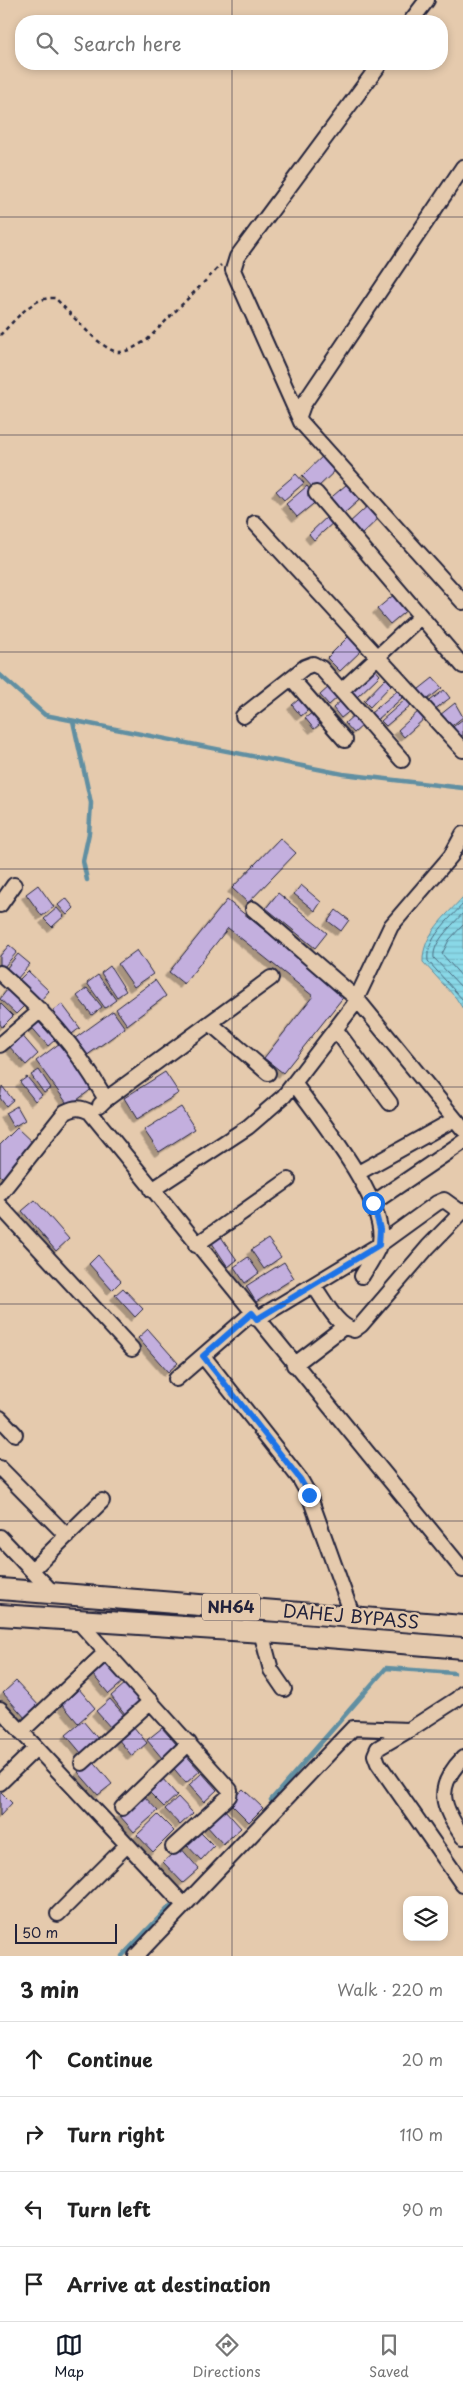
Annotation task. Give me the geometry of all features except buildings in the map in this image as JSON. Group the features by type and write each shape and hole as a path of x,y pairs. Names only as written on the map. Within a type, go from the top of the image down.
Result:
{"highway":[{"name":"DAHEJ BYPASS","path":"0,1588 463,1626"},
{"name":"DAHEJ BYPASS","path":"0,1615 261,1632 463,1648"}],"street":[{"path":"416,15 427,0"},
{"path":"376,70 235,262 233,270 299,416 308,431 461,595"},
{"path":"299,416 303,405 463,167"},
{"path":"316,493 463,666"},
{"path":"255,523 463,750"},
{"path":"341,691 420,617"},
{"path":"243,716 305,667 313,664 321,668 402,760"},
{"path":"291,678 345,740"},
{"path":"152,1190 248,1127 276,1104 336,1030 357,999 391,926 451,856 463,834"},
{"path":"0,905 14,885"},
{"path":"253,910 357,999 459,1124 358,1173"},
{"path":"0,973 41,1010 70,1043 85,1064 105,1100"},
{"path":"90,1112 271,978"},
{"path":"0,1045 41,1010"},
{"path":"210,1023 268,1072"},
{"path":"336,1030 390,1103"},
{"path":"294,1083 358,1173 373,1203 380,1229 379,1245 362,1276"},
{"path":"1,1191 65,1112 74,1107 90,1112 196,1245 463,1570"},
{"path":"373,1203 463,1142"},
{"path":"196,1245 288,1180"},
{"path":"176,1380 203,1356 255,1316 313,1285 379,1245 444,1200 462,1212 407,1271 361,1325 354,1330 345,1326 313,1285"},
{"path":"0,1206 132,1349"},
{"path":"294,1364 345,1326"},
{"path":"203,1356 300,1479 309,1495 353,1617"},
{"path":"0,1418 15,1434"},
{"path":"0,1468 67,1536"},
{"path":"32,1570 102,1501"},
{"path":"0,1537 53,1593"},
{"path":"78,1621 230,1790 229,1796 173,1847"},
{"path":"261,1632 271,1670 284,1689"},
{"path":"21,1732 106,1652"},
{"path":"463,1693 458,1700 378,1748 375,1755 378,1763 463,1885"},
{"path":"82,1763 151,1701"},
{"path":"0,1709 184,1905"},
{"path":"136,1956 353,1728 409,1730"},
{"path":"122,1808 189,1743"},
{"path":"0,1783 36,1748"},
{"path":"463,1758 446,1779 443,1795 447,1813 463,1837"},
{"path":"58,1914 127,1845"}],"path":[{"path":"0,335 34,303 44,297 55,298 106,348 118,352 132,349 147,340 220,266 229,262 235,262"}],"water":[{"path":"463,897 463,1009 456,998 423,962 426,943 436,926"}],"waterway":[{"path":"0,675 45,715 343,774 463,788"},
{"path":"73,721 91,803 89,833 83,861 87,880"},
{"path":"271,1800 386,1668 454,1673"},
{"path":"122,1956 174,1902"}],"route":[{"path":"309,1495 300,1479 203,1356 252,1313 257,1319 379,1245 380,1229 373,1203"}]}
